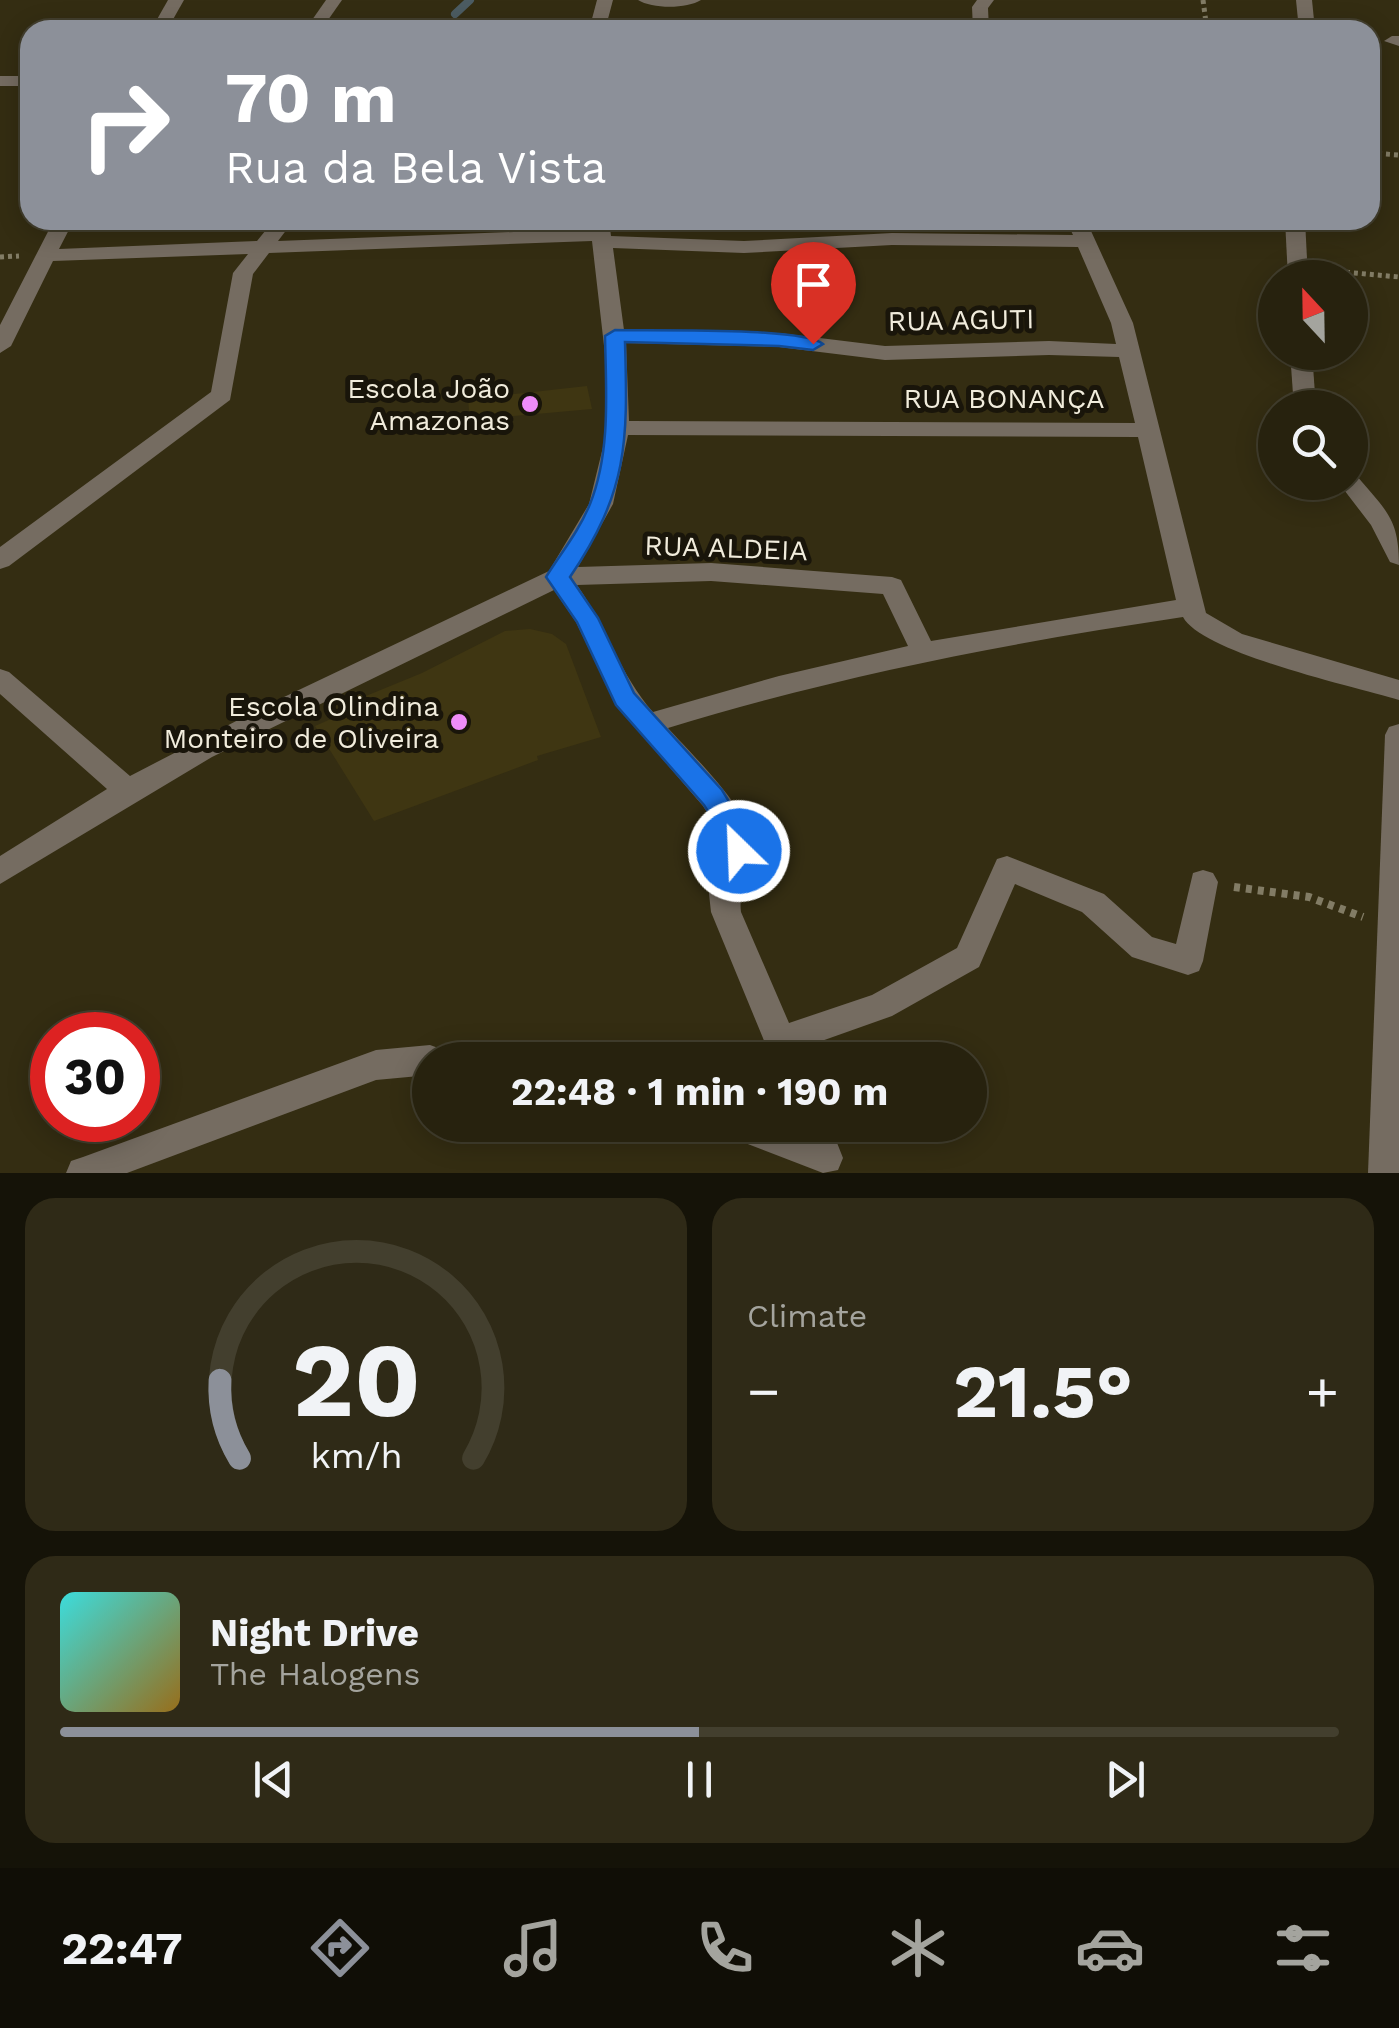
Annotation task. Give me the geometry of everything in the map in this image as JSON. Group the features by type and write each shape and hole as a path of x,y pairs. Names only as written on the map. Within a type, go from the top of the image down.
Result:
{"street":[{"path":"646,0 693,0"},
{"path":"0,346 59,230"},
{"path":"0,560 222,395 244,273 277,230"},
{"path":"1295,230 1297,260"},
{"path":"46,256 601,232 744,247 1081,231 1122,324 1194,613"},
{"path":"0,872 54,833 198,749 558,577 602,501 617,428 615,336 601,232"},
{"name":"RUA AGUTI","path":"615,336 779,340 886,353 1049,348 1129,351"},
{"name":"RUA BONANÇA","path":"617,428 1150,430"},
{"path":"1364,500 1399,556"},
{"name":"RUA ALDEIA","path":"558,577 711,572 892,586 924,653"},
{"path":"558,577 587,618 625,698 713,798 736,836 739,851 724,894 726,912 781,1042"},
{"path":"645,725 848,667 1071,624 1194,613 1233,641 1399,690"},
{"path":"0,679 127,790"},
{"path":"1385,1173 1399,735"},
{"path":"802,1042 881,1006 968,957 1007,868 1093,903 1143,948 1188,961 1204,882"},
{"path":"83,1173 376,1065 412,1062"},
{"path":"784,1142 826,1158 820,1142"}],"path":[{"path":"1368,276 1399,277"},
{"path":"1204,882 1308,898 1392,928"}],"shaded area":[{"name":"Escola João Amazonas","path":"587,386 592,409 470,420 468,399"},
{"name":"Escola Olindina Monteiro de Oliveira","path":"530,629 552,634 566,644 601,737 537,756 538,760 374,821 315,726 331,719 339,707 422,673 505,631"}],"waterway":[{"path":"455,14 470,0"}],"place":[{"name":"Escola João Amazonas","path":"530,404"},
{"name":"Escola Olindina Monteiro de Oliveira","path":"459,722"}],"route":[{"path":"739,851 728,818 625,698 587,618 558,577 602,501 617,428 615,336 813,344"}]}
